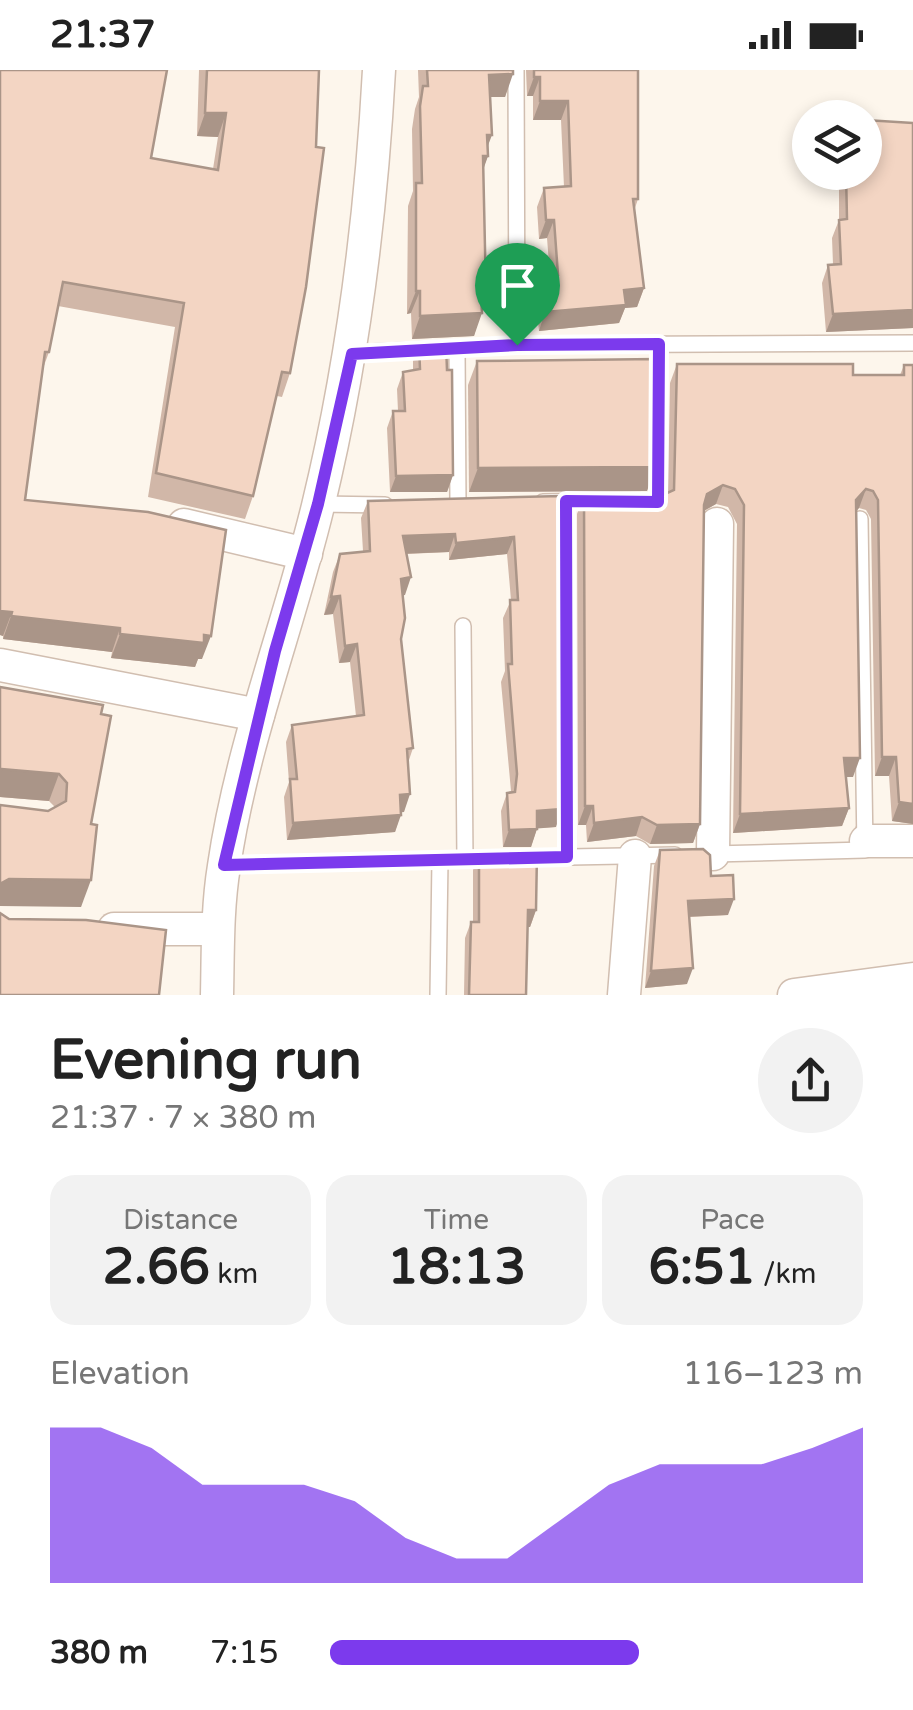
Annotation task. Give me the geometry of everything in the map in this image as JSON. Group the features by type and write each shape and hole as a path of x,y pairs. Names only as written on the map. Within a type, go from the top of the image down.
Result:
{"street":[{"path":"216,995 224,865 258,715 306,554 352,354 379,70"},
{"path":"147,517 306,554"},
{"path":"712,854 717,524"},
{"path":"0,664 258,715"},
{"path":"866,842 913,841"},
{"path":"624,995 635,856"},
{"path":"88,929 217,930"},
{"path":"794,995 913,979"}],"lane":[{"path":"516,70 517,345"},
{"path":"352,354 517,345 913,343"},
{"path":"530,502 658,502 659,344"},
{"path":"457,348 458,506"},
{"path":"566,501 567,857"},
{"path":"318,504 402,505"},
{"path":"439,505 476,505"},
{"path":"224,865 865,850 860,519"},
{"path":"463,626 464,860"},
{"path":"438,995 440,860"}],"building":[{"path":"0,70 167,70 151,158 218,170 226,113 205,113 207,70 319,70 316,147 324,148 306,287 290,373 282,372 253,496 156,473 184,303 63,282 49,352 45,352 25,500 148,512 226,530 211,636 204,635 204,643 120,634 120,628 11,616 12,612 0,611"},
{"path":"427,70 513,70 513,74 489,75 492,135 487,135 488,156 483,156 486,294 481,294 482,313 420,316 420,291 416,291 416,183 422,183 420,106 423,86 428,86"},
{"path":"534,70 638,70 638,199 633,199 644,288 624,290 626,305 545,312 542,276 558,275 554,220 546,220 544,188 571,186 568,101 540,101 540,77 534,77"},
{"path":"882,121 913,123 913,310 833,314 828,265 841,264 839,220 847,219 846,190 882,190"},
{"path":"446,343 447,370 452,370 453,475 396,476 393,411 405,411 403,372 420,369 419,345"},
{"path":"656,359 655,467 478,468 477,361"},
{"path":"677,364 853,364 853,375 904,375 904,365 913,365 913,804 899,802 896,757 882,757 878,500 873,491 866,489 856,500 860,758 844,758 849,808 740,814 744,505 735,489 723,485 707,494 704,505 700,824 657,825 642,817 594,823 593,806 585,806 584,495 665,494 674,490"},
{"path":"561,496 562,809 537,811 537,829 509,830 507,793 515,792 517,774 508,664 512,664 510,600 518,600 514,537 456,543 455,534 403,536 411,577 401,579 405,618 401,639 413,748 407,749 410,794 400,795 401,815 293,823 290,779 297,779 292,725 364,715 357,644 345,646 340,596 331,597 340,554 370,551 368,501"},
{"path":"0,687 103,705 101,714 111,716 91,824 97,825 91,880 9,879 0,884 0,805 48,811 66,801 67,783 59,774 2,769 0,772"},
{"path":"703,849 710,855 711,876 733,875 734,899 688,901 693,968 651,971 660,850"},
{"path":"537,853 536,910 528,910 526,995 469,995 471,922 479,922 479,854"},
{"path":"0,913 9,919 86,920 166,930 159,995 0,995"}],"route":[{"path":"659,344 658,502 566,501 567,857 224,865 275,651 306,554 352,354 517,345 659,344"}]}
